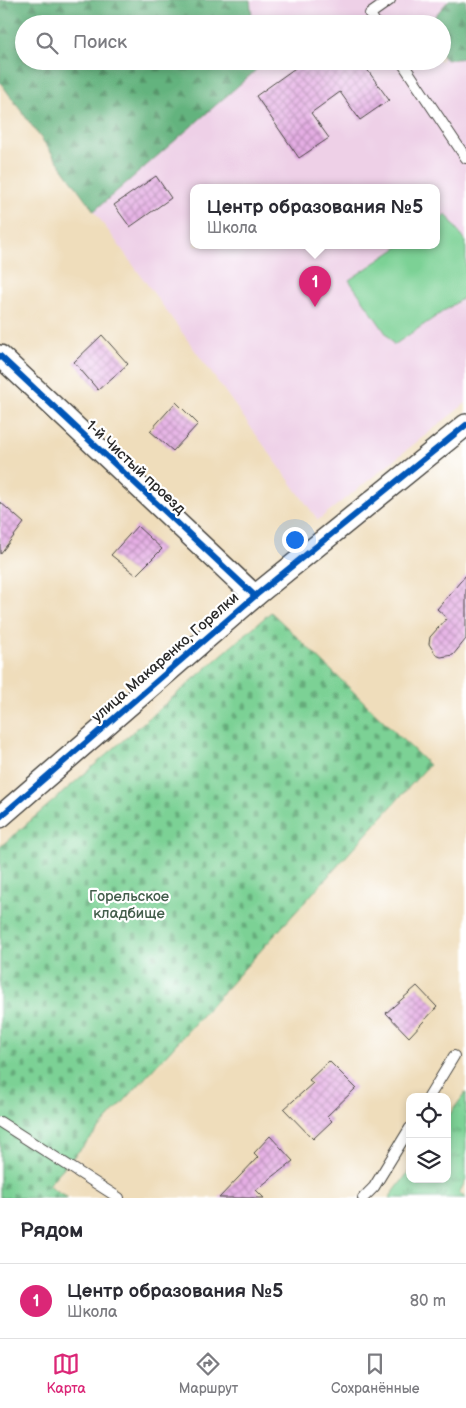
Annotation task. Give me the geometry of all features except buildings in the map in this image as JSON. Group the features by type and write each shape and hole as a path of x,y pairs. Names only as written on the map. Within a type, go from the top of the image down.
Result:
{"street":[{"name":"1-й Чистый проезд","path":"2,362 255,596"},
{"name":"улица Макаренко, Горелки","path":"0,817 255,596 466,425"}],"lane":[{"path":"371,15 390,0"},
{"path":"407,70 466,158"},
{"path":"431,1093 454,1056"},
{"path":"0,1122 119,1198"},
{"path":"363,1198 374,1187 406,1135"}],"shaded area":[{"path":"250,0 449,0 436,15 252,15"},
{"path":"466,58 466,403 318,520 94,211 256,70 451,70 451,60"}],"green space":[{"path":"0,0 250,0 252,15 15,15 15,70 256,70 94,211 0,82"},
{"path":"449,0 466,0 466,58 451,60 451,15 436,15"},
{"path":"446,214 466,242 466,296 394,345 349,280 396,249 440,249 440,218"},
{"name":"Горельское кладбище","path":"271,612 429,765 48,1185 68,1198 0,1198 0,847"},
{"path":"466,1092 466,1180 459,1193 466,1198 389,1198 406,1175 406,1183 451,1183 451,1113"}],"cycle path":[{"path":"0,356 255,596"},
{"path":"0,817 255,596 466,425"}],"place":[{"name":"Центр образования №5","path":"315,307"}]}
